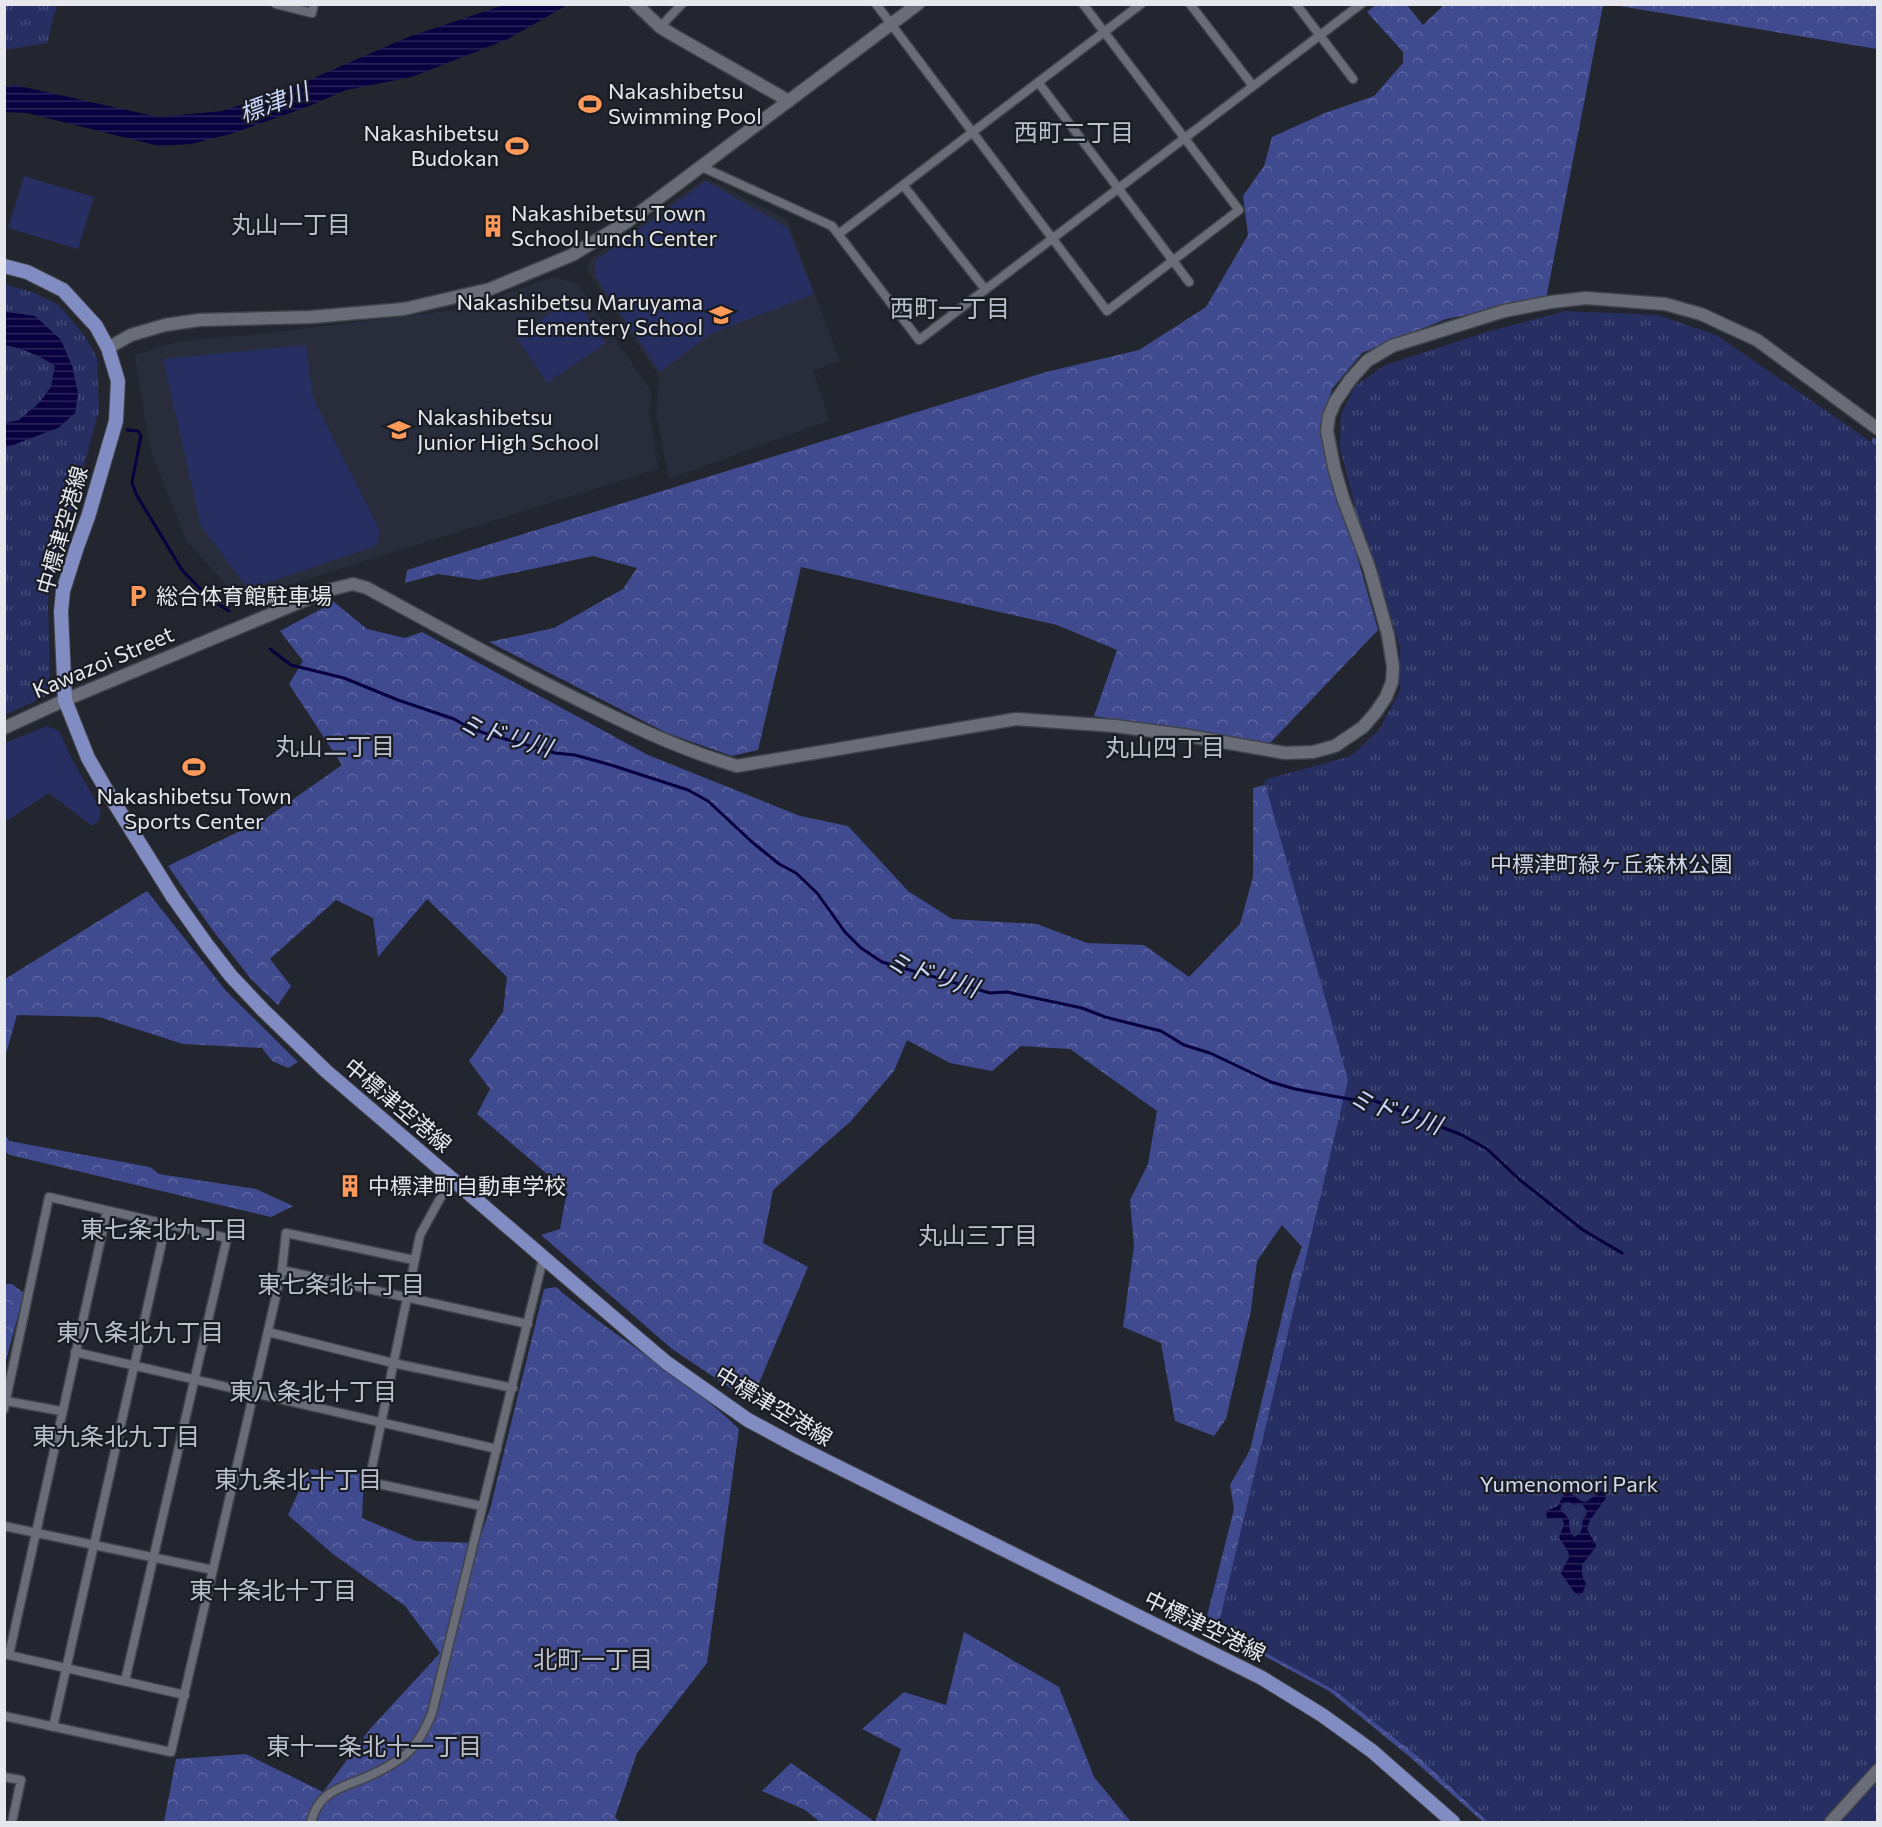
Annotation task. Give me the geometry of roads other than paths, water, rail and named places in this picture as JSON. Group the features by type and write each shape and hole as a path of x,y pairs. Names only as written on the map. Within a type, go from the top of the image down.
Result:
{"main road":[{"name":"中標津空港線","path":"4,266 27,272 63,290 96,326 108,348 118,381 116,421 88,517 63,591 60,638 65,700 88,758 173,897 231,976 262,1010 326,1071 667,1363 748,1420 984,1541 1262,1678 1305,1704 1372,1751 1453,1822"}],"street":[{"path":"276,4 312,13 314,4"},
{"path":"636,4 660,27 789,101"},
{"path":"660,27 682,4"},
{"path":"876,4 1107,311 1239,210 1083,4"},
{"path":"108,348 131,335 165,326 199,321 311,317 404,309 490,289 572,255 627,222 918,4"},
{"path":"840,233 1141,4"},
{"path":"1190,4 1253,86"},
{"path":"1296,4 1353,79"},
{"path":"702,167 826,223 840,233 920,340 1361,4"},
{"path":"1038,82 1189,282"},
{"path":"903,185 985,289"},
{"name":"Kawazoi Street","path":"4,728 65,700 329,590 353,584 367,588 529,676 657,738 708,758 737,766 1017,719 1115,726 1285,753 1313,752 1335,746 1363,727 1386,697 1392,682 1393,667 1388,635 1369,567 1343,498 1328,431 1329,416 1335,402 1350,380 1367,361 1392,346 1504,311 1551,302 1586,298 1665,304 1701,314 1757,340 1878,429"},
{"path":"454,1180 442,1195 420,1235 369,1482 482,1506"},
{"path":"61,1411 5,1405 49,1197 227,1238 125,1681"},
{"path":"107,1211 7,1654 185,1695"},
{"path":"53,1727 166,1224"},
{"path":"4,1716 171,1752 282,1270 286,1233 414,1260"},
{"path":"311,1822 322,1798 397,1761 414,1746 432,1713 543,1258"},
{"path":"282,1270 528,1324"},
{"path":"268,1332 393,1363 513,1388"},
{"path":"75,1352 497,1449"},
{"path":"4,1526 213,1570"},
{"path":"1831,1822 1878,1770"},
{"path":"4,1777 21,1780 12,1822"}],"water":[{"name":"標津川","path":"504,5 567,5 508,39 412,77 346,90 234,133 191,144 159,146 27,113 5,112 5,87 15,85 158,117 222,111 284,91 408,37"},
{"path":"5,313 35,316 61,340 72,366 78,393 75,413 58,428 5,448 5,423 19,420 38,404 51,387 55,366 31,353 5,345"},
{"path":"1601,1491 1606,1494 1606,1498 1590,1520 1587,1529 1596,1545 1582,1565 1582,1575 1586,1584 1582,1594 1578,1595 1561,1573 1569,1556 1559,1538 1564,1524 1563,1520 1560,1518 1547,1519 1546,1511 1558,1506 1565,1492 1570,1492 1581,1501 1586,1502","holes":["1569,1502 1574,1505 1582,1504 1587,1511 1583,1518 1581,1532 1574,1537 1570,1532 1569,1519 1560,1509 1563,1503"]}],"waterway":[{"name":"ミドリ川","path":"127,430 138,431 141,436 132,482 136,494 182,570 210,599 229,611"},
{"name":"ミドリ川","path":"270,649 291,665 344,678 454,719 484,733 555,753 575,755 611,765 688,790 708,801 752,842 779,864 796,873 817,893 845,932 861,948 882,962 990,993 1007,992 1082,1008 1105,1017 1161,1031 1184,1045 1210,1053 1271,1082 1349,1099 1375,1101 1462,1135 1487,1149 1520,1180 1583,1230 1622,1253"}],"place":[{"name":"Nakashibetsu Swimming Pool","path":"590,104"},
{"name":"Nakashibetsu Budokan","path":"517,146"},
{"name":"Nakashibetsu Town School Lunch Center","path":"493,226"},
{"name":"Nakashibetsu Maruyama Elementery School","path":"721,315"},
{"name":"Nakashibetsu Junior High School","path":"399,430"},
{"name":"総合体育館駐車場","path":"138,596"},
{"name":"Nakashibetsu Town Sports Center","path":"194,767"},
{"name":"中標津町自動車学校","path":"350,1186"}],"district":[{"name":"西町二丁目","path":"1074,133"},
{"name":"丸山一丁目","path":"291,225"},
{"name":"西町一丁目","path":"950,309"},
{"name":"丸山二丁目","path":"335,747"},
{"name":"丸山四丁目","path":"1165,748"},
{"name":"東七条北九丁目","path":"164,1230"},
{"name":"丸山三丁目","path":"978,1236"},
{"name":"東七条北十丁目","path":"341,1285"},
{"name":"東八条北九丁目","path":"140,1333"},
{"name":"東八条北十丁目","path":"313,1392"},
{"name":"東九条北九丁目","path":"116,1437"},
{"name":"東九条北十丁目","path":"298,1480"},
{"name":"東十条北十丁目","path":"273,1591"},
{"name":"北町一丁目","path":"593,1660"},
{"name":"東十一条北十一丁目","path":"374,1747"}],"park label":[{"name":"中標津町緑ヶ丘森林公園","path":"1611,864"},
{"name":"Yumenomori Park","path":"1569,1484"}]}
